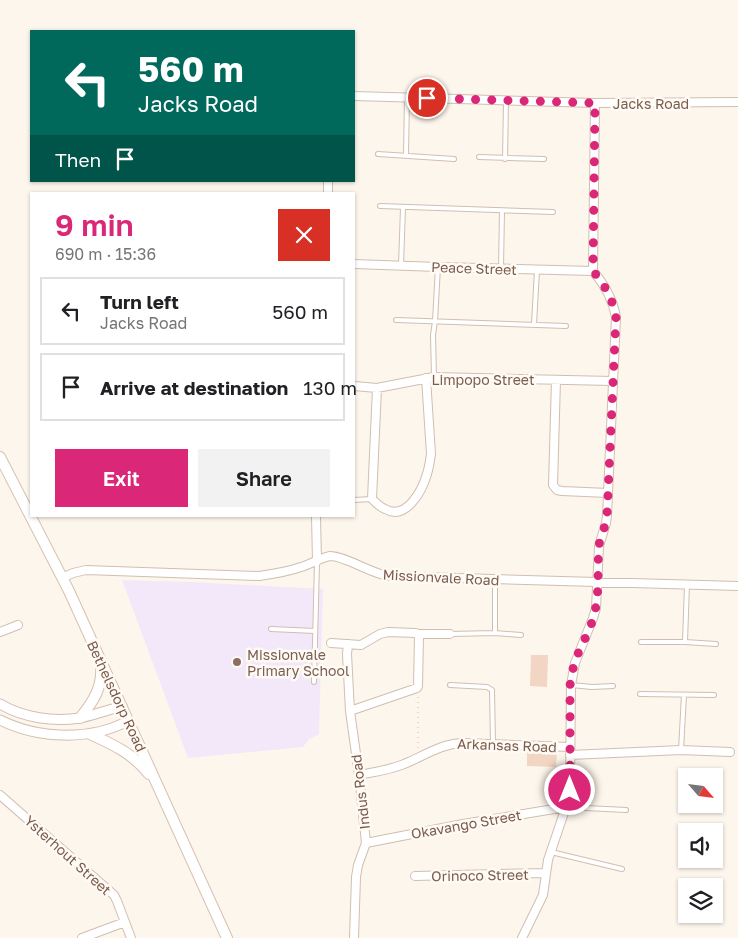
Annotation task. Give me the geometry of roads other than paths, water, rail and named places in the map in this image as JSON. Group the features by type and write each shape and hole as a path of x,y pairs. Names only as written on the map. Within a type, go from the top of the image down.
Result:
{"main road":[{"name":"Bethelsdorp Road","path":"0,457 30,516"},
{"name":"Bethelsdorp Road","path":"31,517 101,659 227,938"},
{"path":"80,718 97,695 102,672 101,659"},
{"path":"90,734 122,749 143,767 158,784"}],"street":[{"name":"Jacks Road","path":"355,96 595,103 738,102"},
{"path":"522,938 543,894 551,852 570,790 570,685 575,663 596,608 599,546 606,523 616,317 608,293 593,271 595,103"},
{"name":"Peace Street","path":"355,264 593,271"},
{"path":"377,388 372,499 385,510 403,511 413,502 424,484 428,473 430,454 430,378"},
{"name":"Limpopo Street","path":"355,386 377,388 430,378 613,381"},
{"path":"556,380 553,485 562,491 608,493"},
{"path":"316,517 318,561"},
{"name":"Missionvale Road","path":"62,578 86,570 259,576 281,573 331,556 388,576 738,586"},
{"path":"0,632 18,624"},
{"path":"331,643 361,645 380,634 388,632 450,634"},
{"path":"350,711 417,688 420,638 418,634"},
{"name":"Indus Road","path":"348,644 350,711 366,843 356,877 354,938"},
{"path":"0,704 19,713 63,720 80,718 122,706"},
{"path":"0,720 16,728 52,734 90,734 106,731 128,721"},
{"name":"Arkansas Road","path":"359,775 397,767 452,743 493,744 570,751 681,750 734,752"},
{"name":"Ysterhout Street","path":"0,795 114,895 131,938"},
{"name":"Okavango Street","path":"366,843 463,824 566,808"},
{"name":"Orinoco Street","path":"414,876 546,873"},
{"path":"82,938 125,922"}],"lane":[{"path":"406,155 407,98"},
{"path":"505,158 506,100"},
{"path":"378,154 454,159"},
{"path":"479,158 544,160"},
{"path":"380,206 553,212"},
{"path":"401,265 403,208"},
{"path":"501,268 502,211"},
{"path":"430,378 433,334 436,321 438,267"},
{"path":"534,324 537,270"},
{"path":"396,320 566,326"},
{"path":"355,500 372,499"},
{"path":"314,682 318,561"},
{"path":"495,580 495,634"},
{"path":"685,642 687,584"},
{"path":"271,629 315,631"},
{"path":"450,634 522,635"},
{"path":"641,642 716,644"},
{"path":"450,685 491,688 493,744"},
{"path":"570,685 613,686"},
{"path":"640,694 714,696"},
{"path":"681,750 684,695"},
{"path":"566,808 626,810"},
{"path":"551,852 622,869"}],"place":[{"name":"Missionvale Primary School","path":"237,662"}]}
